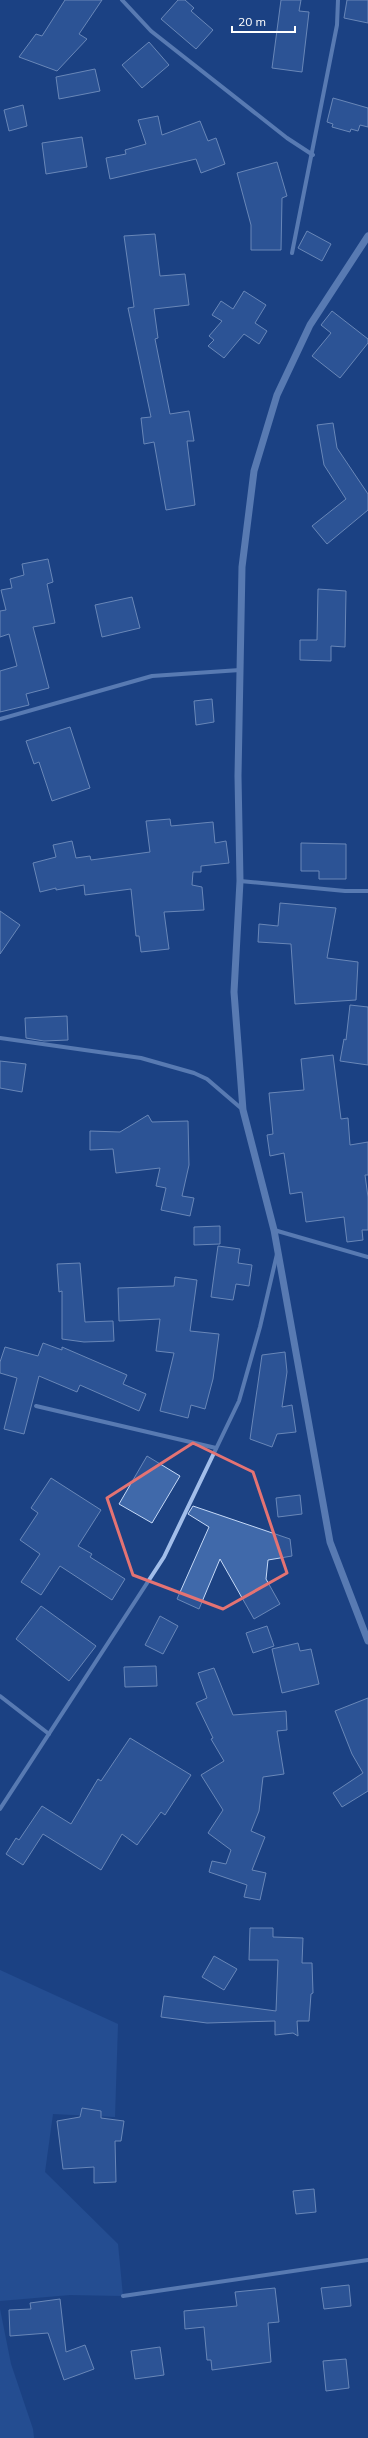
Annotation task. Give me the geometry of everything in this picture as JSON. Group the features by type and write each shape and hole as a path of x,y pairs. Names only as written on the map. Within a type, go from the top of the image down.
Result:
{"street":[{"path":"122,0 151,31 287,138 313,155"},
{"path":"292,253 313,155 337,25 338,0"},
{"path":"368,236 310,325 277,395 254,471 242,567 238,776 240,881 234,992 243,1110 274,1230 330,1542 368,1641"},
{"path":"0,719 152,676 240,670"},
{"path":"240,881 345,891 368,891"},
{"path":"0,1038 141,1058 194,1073 207,1079 243,1110"},
{"path":"274,1230 368,1257"},
{"path":"0,1809 164,1558 242,1389 278,1251"},
{"path":"36,1406 216,1448"},
{"path":"0,1696 49,1734"},
{"path":"123,2296 368,2260"}],"highlighted area":[{"path":"193,1443 253,1472 287,1573 223,1609 133,1575 107,1498"}],"shaded area":[{"path":"0,1970 118,2024 115,2117 53,2114 45,2172 118,2244 123,2296 70,2295 0,2301"},
{"path":"0,2309 11,2364 33,2429 34,2438 0,2438"}],"building":[{"path":"65,0 102,0 79,34 87,39 57,71 19,57 36,34 42,36"},
{"path":"178,0 185,0 194,8 191,11 213,30 196,49 161,19"},
{"path":"281,0 301,0 299,11 309,12 302,72 272,68"},
{"path":"347,0 368,0 368,23 344,18"},
{"path":"149,42 169,65 142,88 122,65"},
{"path":"95,69 100,91 59,99 56,77"},
{"path":"333,98 368,108 368,127 360,125 358,131 351,129 350,132 332,127 333,124 327,122"},
{"path":"23,105 27,126 9,131 4,110"},
{"path":"158,116 162,135 200,121 208,141 216,138 225,164 201,173 196,159 110,179 106,158 126,154 125,150 146,144 138,120"},
{"path":"82,137 87,167 46,174 42,143"},
{"path":"277,162 287,196 282,198 281,250 251,250 251,225 237,173"},
{"path":"307,231 331,244 322,261 298,248"},
{"path":"155,234 160,276 185,274 189,305 154,309 158,338 155,339 170,414 189,411 194,441 187,441 195,505 166,510 154,442 144,444 141,418 151,417 128,308 134,307 124,236"},
{"path":"244,291 266,305 255,323 267,331 259,344 244,334 224,358 208,346 214,340 209,336 222,321 212,315 221,301 233,309"},
{"path":"332,311 368,339 368,343 340,378 312,356 331,333 321,325"},
{"path":"333,423 337,448 368,494 368,510 327,544 312,526 346,499 324,465 317,425"},
{"path":"48,559 53,582 47,584 55,623 33,627 49,688 26,694 29,705 0,712 0,671 17,666 9,634 0,637 0,611 6,610 1,590 12,588 10,579 24,575 22,564"},
{"path":"318,589 346,591 345,647 331,646 331,661 300,660 300,640 317,640"},
{"path":"132,597 140,628 102,637 95,605"},
{"path":"212,699 214,722 196,725 194,701"},
{"path":"70,727 90,788 52,801 39,762 34,764 26,741"},
{"path":"170,819 171,826 213,822 215,843 226,841 229,863 201,866 201,872 193,872 192,885 202,887 204,910 164,912 169,949 141,952 139,936 136,936 131,889 85,895 84,885 56,890 56,888 40,892 33,863 56,857 53,845 72,841 76,858 90,856 91,860 150,852 146,821"},
{"path":"301,843 346,844 346,879 319,879 319,871 301,871"},
{"path":"280,903 336,908 327,958 358,962 356,1000 295,1004 291,944 258,942 259,924 278,926"},
{"path":"0,911 20,925 0,954"},
{"path":"350,1005 368,1007 368,1065 340,1061 344,1039 346,1040"},
{"path":"67,1016 68,1040 44,1041 26,1038 25,1018"},
{"path":"333,1055 341,1119 348,1118 350,1145 368,1142 368,1175 365,1175 368,1197 368,1230 362,1230 363,1240 347,1242 344,1217 306,1222 302,1192 290,1194 284,1153 270,1156 267,1135 273,1134 269,1093 304,1090 301,1059"},
{"path":"0,1061 26,1064 22,1092 0,1088"},
{"path":"148,1115 152,1122 188,1121 189,1165 182,1196 194,1198 190,1216 161,1210 166,1188 156,1186 160,1168 116,1173 113,1149 90,1150 90,1131 120,1132"},
{"path":"220,1226 220,1244 194,1245 194,1227"},
{"path":"218,1246 240,1249 238,1263 252,1265 249,1286 236,1284 233,1300 211,1297"},
{"path":"80,1263 85,1322 113,1321 114,1341 84,1342 62,1339 62,1291 59,1292 57,1264"},
{"path":"175,1277 197,1280 190,1331 219,1334 213,1379 205,1409 191,1405 188,1418 160,1411 174,1353 156,1351 160,1319 119,1321 118,1288 174,1286"},
{"path":"43,1343 62,1350 62,1347 127,1375 123,1384 146,1394 139,1411 80,1385 77,1392 39,1376 24,1434 4,1429 17,1378 0,1373 0,1362 5,1347 38,1356"},
{"path":"285,1352 287,1372 282,1407 292,1405 296,1432 277,1434 272,1447 250,1439 262,1355"},
{"path":"147,1456 180,1476 152,1523 119,1504"},
{"path":"51,1478 101,1510 78,1546 92,1554 90,1557 125,1579 112,1600 60,1566 41,1595 21,1582 40,1554 20,1540 38,1513 31,1508"},
{"path":"300,1495 302,1514 278,1517 276,1498"},
{"path":"193,1506 290,1539 292,1556 268,1560 266,1579 280,1604 254,1619 220,1559 199,1609 177,1599 209,1527 188,1514"},
{"path":"41,1606 96,1646 69,1681 16,1639"},
{"path":"160,1616 178,1626 163,1654 145,1645"},
{"path":"267,1626 274,1646 253,1653 246,1633"},
{"path":"298,1643 300,1651 311,1649 319,1684 282,1693 272,1649"},
{"path":"156,1666 157,1686 125,1687 124,1667"},
{"path":"214,1668 233,1715 286,1711 287,1730 277,1731 284,1774 263,1777 259,1811 251,1831 265,1837 252,1870 266,1873 260,1900 244,1897 247,1885 209,1872 212,1861 226,1864 231,1850 208,1833 223,1810 201,1775 224,1761 211,1739 213,1738 196,1703 207,1698 198,1673"},
{"path":"368,1698 368,1791 342,1807 333,1793 363,1773 352,1754 335,1711"},
{"path":"130,1738 191,1775 165,1815 161,1812 137,1845 122,1834 101,1870 43,1834 23,1865 6,1854 16,1838 19,1840 42,1806 71,1824 98,1779 101,1781"},
{"path":"250,1928 273,1928 273,1937 303,1938 302,1963 312,1963 313,1993 311,1994 309,2021 297,2021 298,2036 293,2033 275,2035 275,2021 207,2023 161,2017 164,1996 276,2011 278,1960 249,1960"},
{"path":"214,1956 237,1969 224,1990 202,1977"},
{"path":"82,2108 101,2111 101,2118 124,2121 121,2141 115,2141 116,2182 94,2183 94,2167 63,2169 57,2121 80,2117"},
{"path":"314,2189 316,2212 296,2214 293,2191"},
{"path":"349,2285 351,2306 324,2309 321,2288"},
{"path":"275,2288 279,2322 268,2323 271,2362 212,2370 211,2360 207,2360 204,2327 185,2329 184,2311 237,2306 235,2292"},
{"path":"60,2299 66,2352 85,2345 94,2369 64,2380 48,2333 10,2336 9,2310 31,2309 30,2303"},
{"path":"160,2347 164,2375 135,2379 131,2351"},
{"path":"346,2359 349,2388 326,2391 323,2361"}]}
